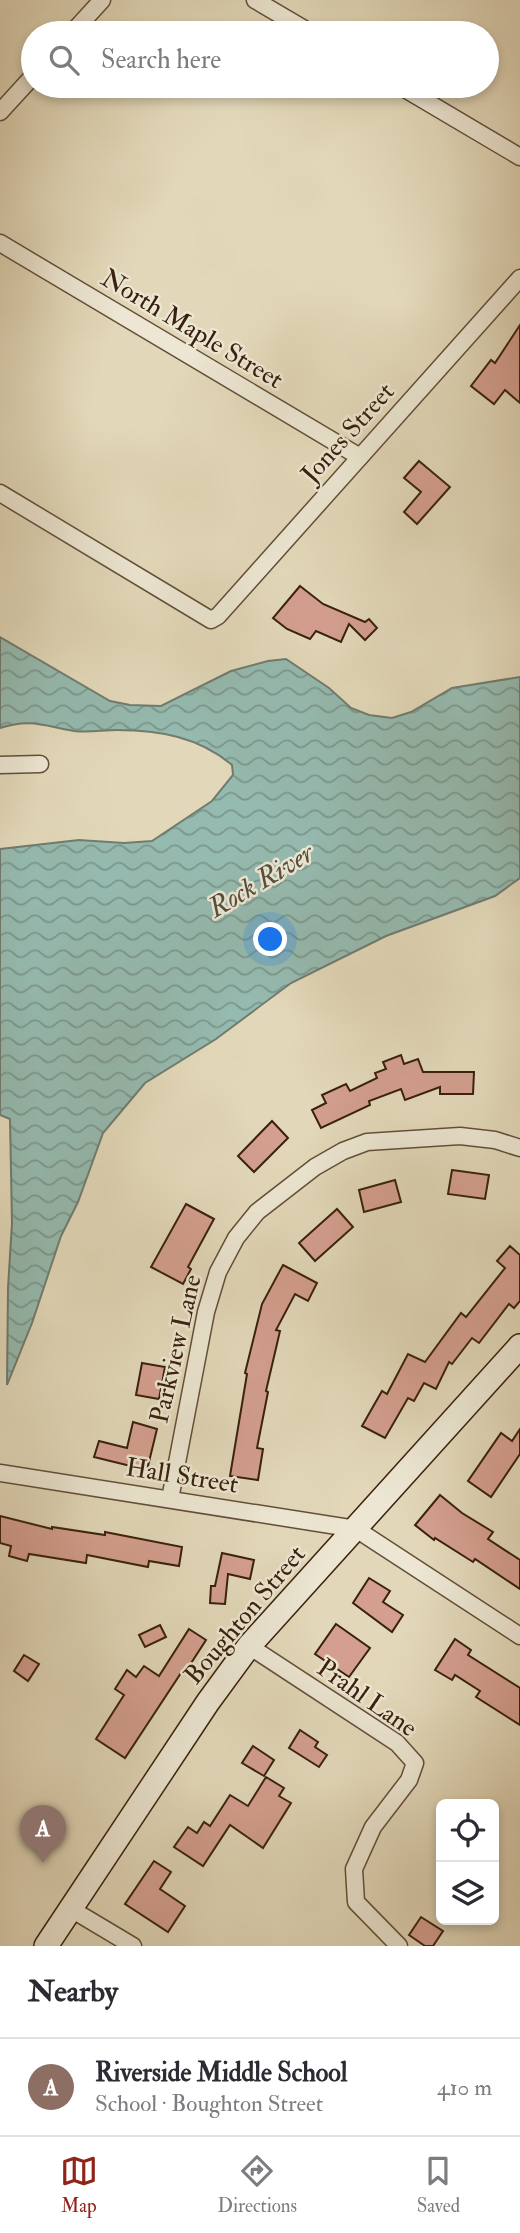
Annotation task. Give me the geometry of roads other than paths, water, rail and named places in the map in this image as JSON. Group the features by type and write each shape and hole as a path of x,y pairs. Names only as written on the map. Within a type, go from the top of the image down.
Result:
{"street":[{"path":"83,21 102,0"},
{"path":"255,0 291,21"},
{"path":"0,112 21,89"},
{"path":"420,98 520,157"},
{"name":"North Maple Street","path":"0,243 360,457"},
{"name":"Jones Street","path":"0,493 211,620 218,616 520,278"},
{"path":"0,765 40,764"},
{"name":"Parkview Lane","path":"170,1499 204,1323 218,1272 236,1238 257,1212 315,1167 343,1151 367,1142 460,1136 495,1140 520,1148"},
{"name":"Boughton Street","path":"46,1946 208,1702 249,1646 520,1346"},
{"name":"Hall Street","path":"0,1473 356,1529"},
{"path":"356,1529 520,1636"},
{"name":"Prahl Lane","path":"249,1646 397,1743 415,1763 410,1780 373,1827 354,1868 356,1902 399,1946"},
{"path":"71,1909 133,1946"}],"water":[{"name":"Rock River","path":"0,637 110,701 130,705 161,706 231,671 286,659 329,688 351,708 369,715 392,718 411,712 452,688 520,677 520,878 495,896 386,936 291,983 216,1039 145,1083 103,1133 78,1202 61,1236 32,1323 7,1385 12,1223 10,1119 0,1115 0,849 79,840 124,843 152,841 212,801 233,775 232,765 219,755 178,737 133,730 79,732 29,723 0,728"}],"place":[{"name":"Riverside Middle School","path":"43,1863"}]}
